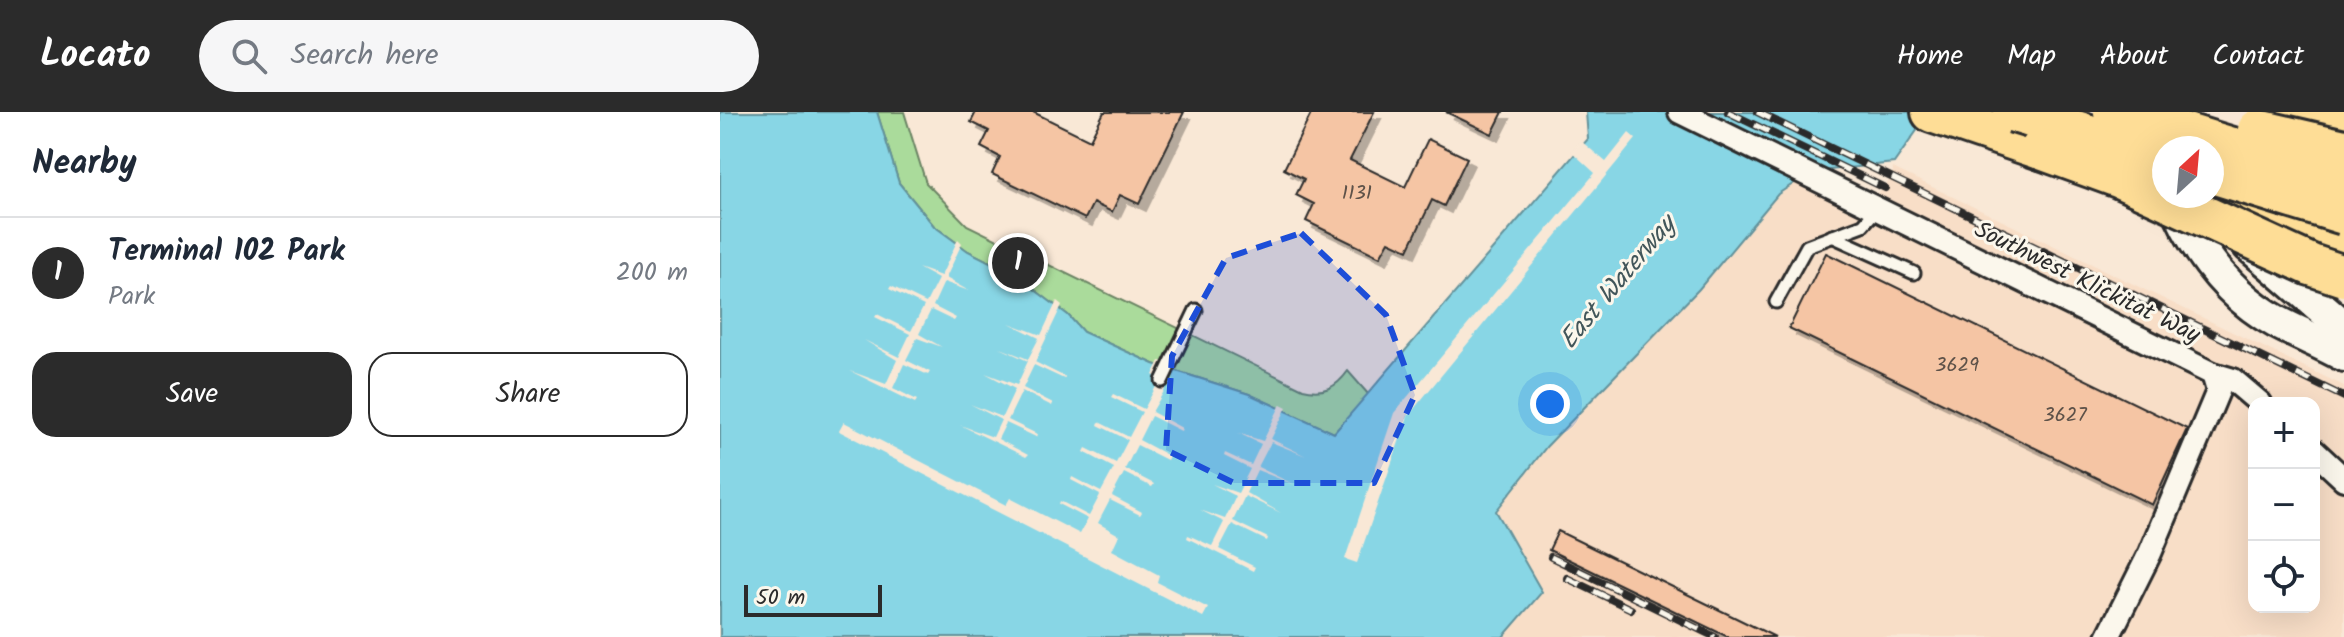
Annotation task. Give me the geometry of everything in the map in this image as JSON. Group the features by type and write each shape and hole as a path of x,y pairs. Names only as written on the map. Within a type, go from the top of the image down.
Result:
{"highway":[{"path":"1932,112 2121,178 2311,265 2344,276"},
{"path":"2014,112 2152,140"},
{"path":"2114,112 2344,182"},
{"path":"2181,112 2344,150"},
{"path":"2294,112 2344,124"},
{"path":"2224,174 2344,214"},
{"path":"2224,179 2297,227 2344,248"}],"main road":[{"path":"2127,112 2153,136"},
{"path":"2245,112 2344,157"},
{"path":"2179,208 2202,257 2247,300 2291,330 2344,355"},
{"path":"2213,208 2243,240 2344,327"}],"street":[{"name":"Southwest Klickitat Way","path":"1680,112 2213,374 2218,391 2150,553 2108,637"},
{"path":"2213,374 2233,380 2253,397"},
{"path":"2320,457 2344,479"}],"lane":[{"path":"1776,302 1807,246 1863,225 1866,204"},
{"path":"1832,236 1914,273"},
{"path":"1162,381 1196,310"}],"highlighted area":[{"path":"1301,233 1386,315 1415,395 1374,483 1234,483 1166,450 1172,356 1226,258"}],"shaded area":[{"path":"1893,168 2344,386 2344,478 2320,453 2320,397 2264,397 2241,374 2197,353 2248,401 2248,613 2320,613 2320,469 2344,492 2344,637 1503,637 1542,592 1495,511 1547,446 1699,289 1778,194 1811,172 1821,171 1877,195 1892,178"}],"green space":[{"path":"877,112 904,112 926,183 967,225 1303,389 1317,391 1328,388 1339,382 1348,371 1369,395 1334,433 1249,394 1154,364 1083,332 1068,315 1014,274 968,251 934,226 899,183"}],"water":[{"name":"East Waterway","path":"720,112 877,112 899,183 934,226 968,251 1014,274 1068,315 1083,332 1154,364 1249,394 1334,433 1588,139 1586,112 1930,112 1894,163 1811,172 1778,194 1699,289 1547,446 1496,511 1542,592 1503,637 720,637"}],"pier":[{"path":"1629,133 1636,139 1408,416 1357,563 1345,559 1394,413 1595,173 1572,152 1581,141 1606,162"},
{"path":"958,239 962,243 946,278 969,291 944,282 933,306 956,318 954,321 931,310 919,334 942,347 917,338 906,360 930,372 928,375 904,364 893,388 917,400 915,403 850,371 886,384 897,360 864,340 899,357 910,334 875,317 877,314 911,331 924,306 889,289 891,286 926,303 938,279 918,268 941,276"},
{"path":"1057,301 1062,305 1035,362 1065,377 1034,365 1023,388 1053,403 1052,406 1022,391 1008,420 1037,434 1036,437 1006,423 998,439 1028,455 1026,457 960,425 993,437 1001,420 970,404 1002,417 1015,389 985,373 1017,385 1028,361 998,347 1028,359 1039,338 1009,323 1041,335"},
{"path":"1160,361 1178,367 1152,412 1182,428 1181,431 1151,416 1139,440 1169,456 1167,460 1137,445 1125,469 1154,484 1152,487 1124,473 1112,496 1142,512 1140,515 1110,500 1098,523 1119,535 1112,550 1159,575 1157,582 1208,608 1203,617 839,431 844,422 1006,505 1010,498 1080,534 1088,519 1059,504 1060,501 1089,516 1100,495 1071,480 1072,477 1101,492 1114,468 1084,452 1086,448 1116,463 1128,440 1098,425 1099,422 1129,437 1142,412 1111,397 1113,394 1144,409 1160,379 1153,375"},
{"path":"1281,404 1287,407 1271,439 1306,456 1271,442 1258,467 1295,485 1257,470 1246,493 1281,513 1245,496 1233,521 1268,538 1267,541 1232,524 1219,549 1255,567 1253,571 1187,538 1188,535 1212,546 1224,522 1200,510 1225,519 1236,496 1212,484 1238,493 1250,469 1224,456 1225,453 1251,465 1261,444 1238,433 1263,441"}],"building":[{"path":"976,112 1033,112 1090,140 1104,112 1184,112 1139,204 1120,195 1112,212 1093,203 1085,219 992,174 1000,157 981,147 989,131 971,122"},
{"path":"1312,112 1374,112 1350,160 1405,187 1428,139 1467,158 1444,206 1432,200 1408,250 1389,241 1380,257 1306,221 1314,204 1296,195 1304,179 1284,169"},
{"path":"1446,112 1503,112 1492,134"},
{"path":"1826,253 2187,429 2152,505 1789,328"},
{"path":"1558,531 1775,637 1728,637 1549,550"}],"railway":[{"path":"1728,112 1885,188"},
{"path":"1757,112 2344,397"},
{"path":"1551,557 1715,637"},
{"path":"1567,578 1631,609"}],"place":[{"name":"Terminal 102 Park","path":"1018,263"}]}
